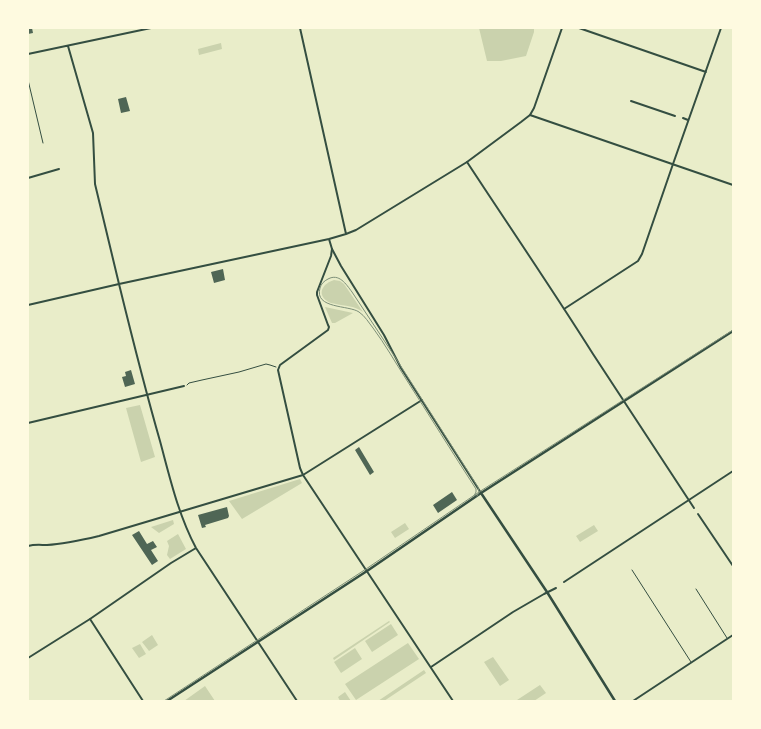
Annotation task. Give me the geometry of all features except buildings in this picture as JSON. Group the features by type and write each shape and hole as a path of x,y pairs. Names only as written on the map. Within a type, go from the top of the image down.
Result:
{"main road":[{"path":"167,701 367,571 481,493 733,331"},
{"path":"481,493 547,592 614,701"}],"street":[{"path":"28,54 151,28"},
{"path":"300,28 346,234"},
{"path":"28,305 346,234 365,225 467,162 530,115 534,108 562,28"},
{"path":"579,28 706,72"},
{"path":"564,309 638,261 642,254 672,164 721,28"},
{"path":"68,46 93,133 95,184 147,395 180,513 196,548 297,701"},
{"path":"631,101 675,116"},
{"path":"530,115 733,185"},
{"path":"683,118 688,120"},
{"path":"467,162 694,508"},
{"path":"28,178 59,169"},
{"path":"329,238 332,249 341,266 384,335 401,368 481,493"},
{"path":"332,249 331,256 317,292 329,327 328,330 280,365 278,370 300,468 303,476 453,701"},
{"path":"28,423 184,386"},
{"path":"28,546 84,540 303,476 422,400"},
{"path":"564,582 733,471"},
{"path":"698,514 733,566"},
{"path":"28,658 90,619 196,548"},
{"path":"431,667 513,612 556,588"},
{"path":"90,619 143,701"},
{"path":"633,701 733,635"}],"lane":[{"path":"28,80 43,143"},
{"path":"632,570 691,662"},
{"path":"696,590 727,639"}],"path":[{"path":"184,386 266,364 275,366 278,370"}],"green space":[{"path":"479,28 534,28 534,32 526,56 501,61 487,61"},
{"path":"221,43 222,49 199,55 198,49"},
{"path":"330,281 340,281 344,284 363,312 353,307 329,302 324,298 322,292 324,286"},
{"path":"325,307 353,313 335,323 332,323"},
{"path":"140,405 155,457 141,462 126,408"},
{"path":"300,479 302,483 242,519 229,501"},
{"path":"173,520 174,524 159,533 151,527"},
{"path":"405,523 409,529 395,538 391,532"},
{"path":"594,525 598,531 580,542 576,536"},
{"path":"178,534 186,549 170,559 167,555 169,546 167,541"},
{"path":"389,621 390,622 334,660 333,658"},
{"path":"391,624 398,635 372,652 365,641"},
{"path":"152,635 158,645 149,651 142,642"},
{"path":"408,643 419,659 356,700 345,684"},
{"path":"140,644 146,654 139,658 132,648"},
{"path":"355,648 362,659 341,673 334,662"},
{"path":"493,657 509,680 500,686 484,662"},
{"path":"424,670 426,673 384,701 378,701"},
{"path":"540,685 546,693 534,701 517,701 517,700"},
{"path":"205,686 215,701 184,701"},
{"path":"345,692 351,701 340,701 338,697"}],"tram line":[{"path":"474,496 476,489 386,347 367,320 359,312 327,303 322,300 320,288 325,281 336,277 339,278 352,292 478,487 479,492 477,496"},
{"path":"164,701 366,569 479,492 733,330"}]}
